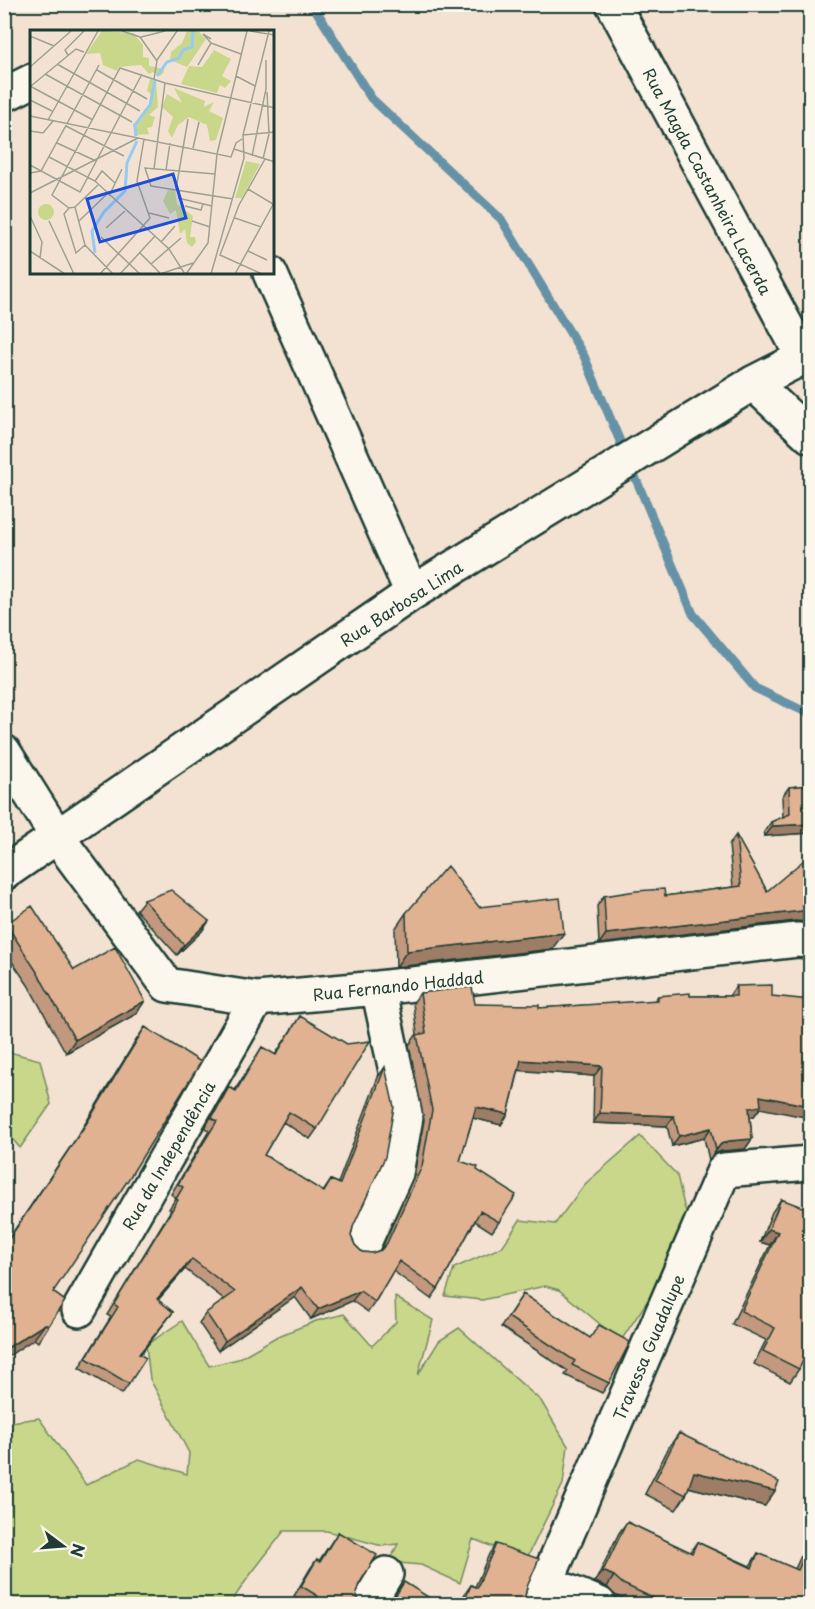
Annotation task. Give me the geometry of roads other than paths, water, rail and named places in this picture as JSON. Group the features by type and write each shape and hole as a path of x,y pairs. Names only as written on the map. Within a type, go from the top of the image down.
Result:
{"street":[{"name":"Rua Magda Castanheira Lacerda","path":"613,4 807,356"},
{"path":"4,95 30,82"},
{"path":"270,274 411,593"},
{"name":"Rua Barbosa Lima","path":"4,873 411,593 753,383 807,356"},
{"path":"753,383 810,436"},
{"name":"Rua Fernando Haddad","path":"4,752 58,838 167,985 257,999 378,988 797,940 810,941"},
{"path":"363,1245 396,1173 406,1117 378,988"},
{"name":"Rua da Independência","path":"79,1310 257,999"},
{"name":"Travessa Guadalupe","path":"542,1594 724,1170 810,1163"},
{"path":"368,1605 386,1574"},
{"path":"542,1594 598,1605"}],"waterway":[{"path":"312,4 371,98 501,219 584,356 693,614 755,688 810,714"}]}
